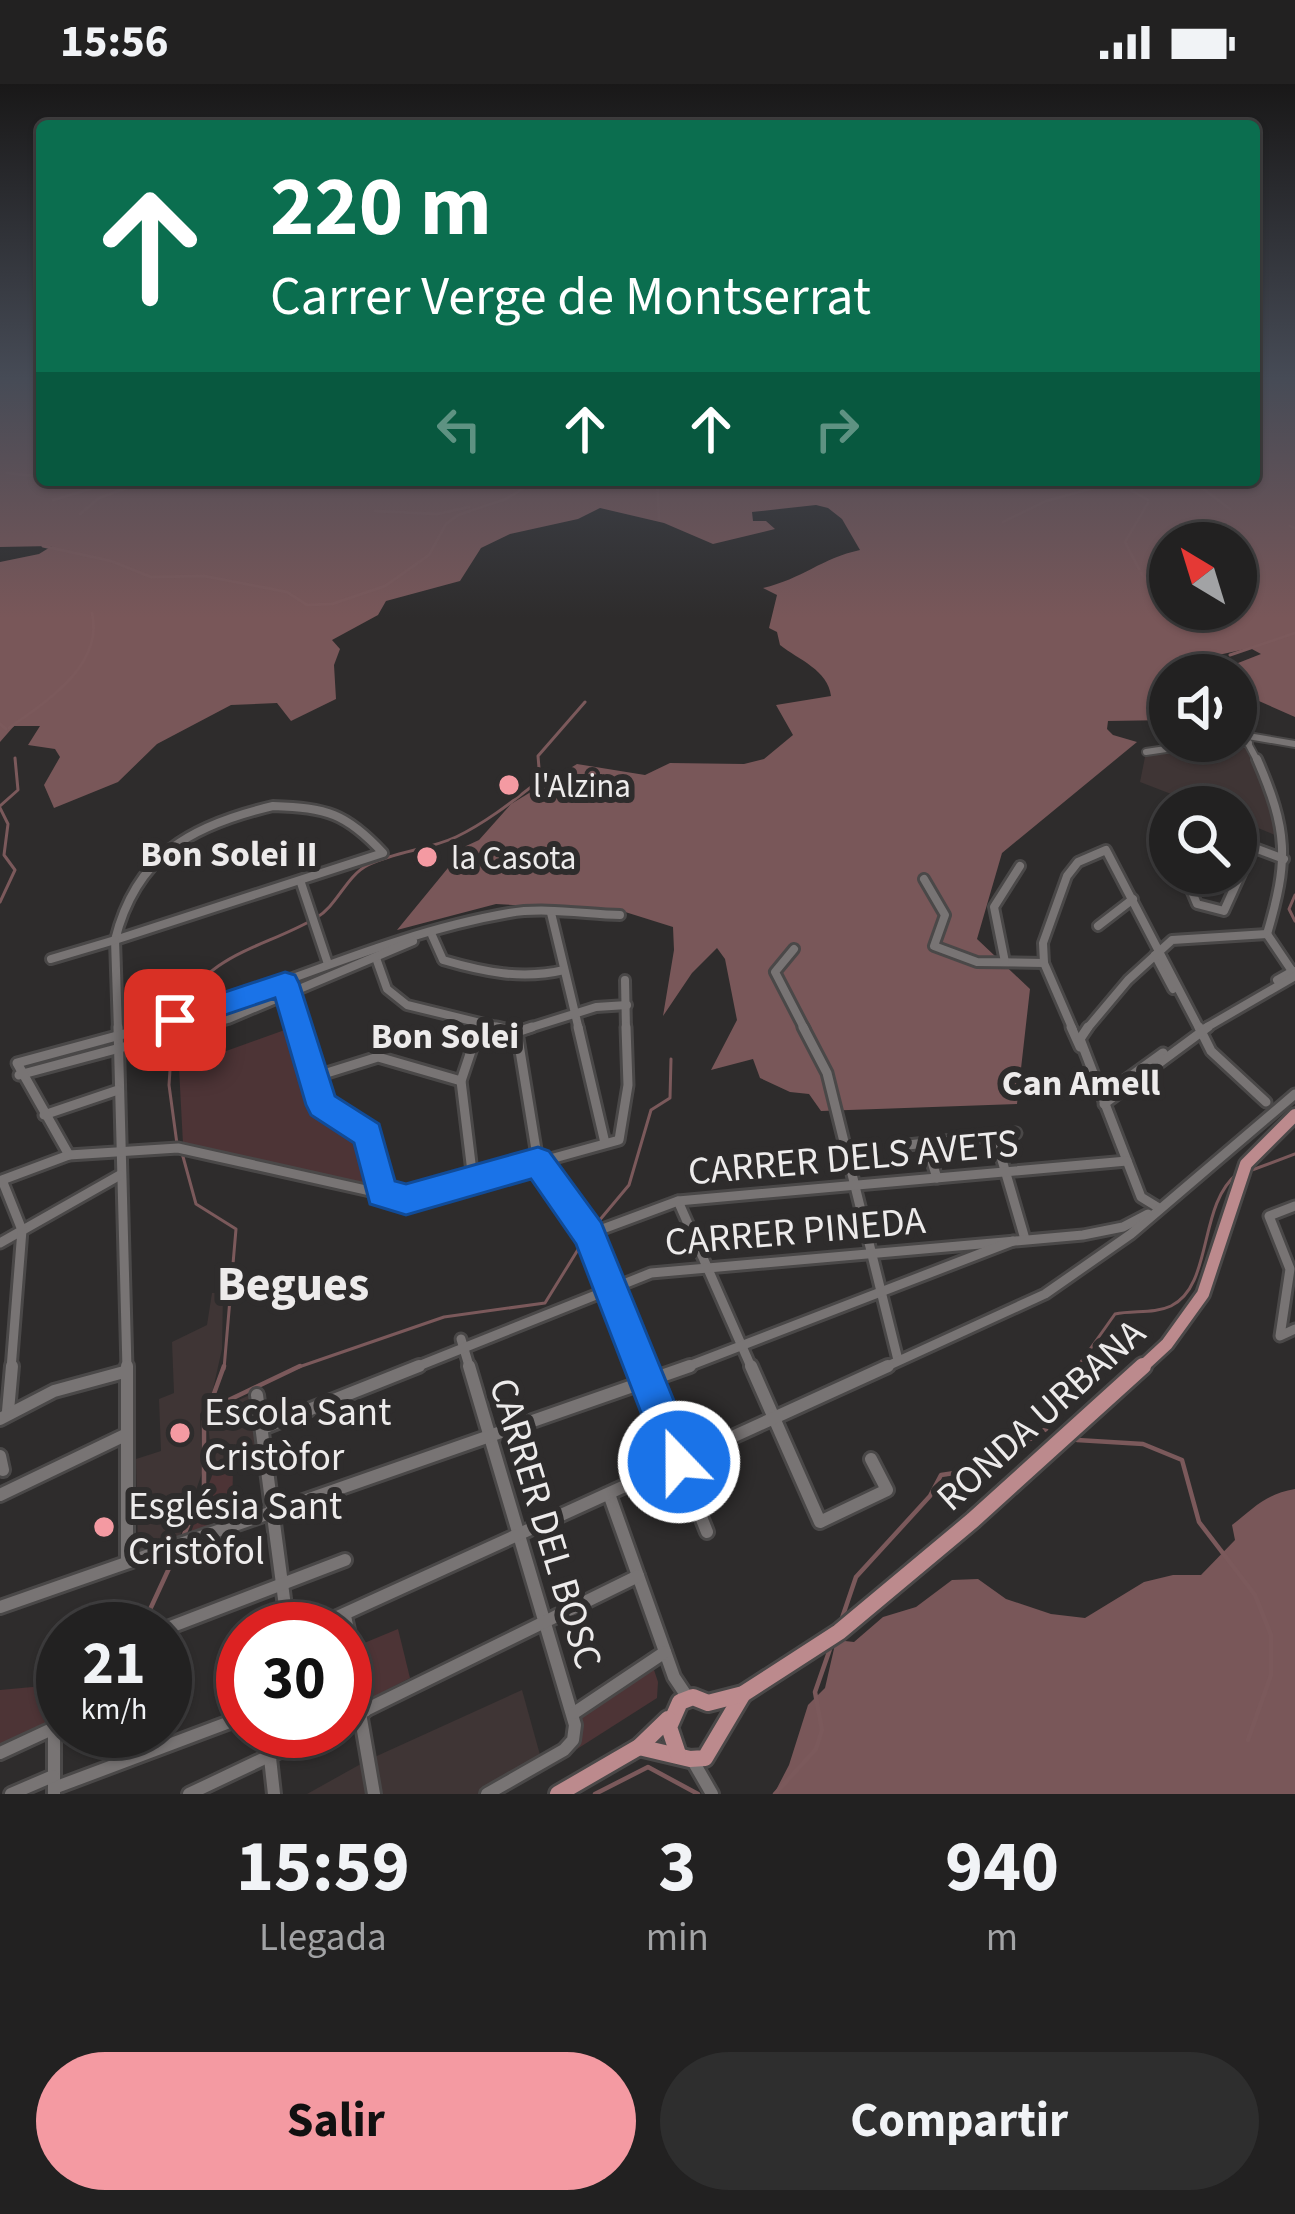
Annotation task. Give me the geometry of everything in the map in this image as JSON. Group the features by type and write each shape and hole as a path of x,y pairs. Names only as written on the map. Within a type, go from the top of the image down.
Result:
{"main road":[{"name":"RONDA URBANA","path":"677,1708 742,1694 813,1651 1049,1453 1178,1333 1208,1282 1243,1171 1295,1115"},
{"name":"RONDA URBANA","path":"694,1756 719,1732 742,1694"},
{"path":"708,1703 719,1732"},
{"path":"558,1794 639,1747 677,1708"},
{"path":"677,1708 670,1736 694,1756"},
{"path":"639,1747 694,1756"}],"street":[{"path":"1257,741 1295,744"},
{"path":"1097,1087 1120,1084 1294,974 1267,934 1285,860 1256,762"},
{"path":"51,958 115,940 301,884 383,853 370,834 326,811 285,806 236,813 180,839 159,857 119,909 115,940 127,1560"},
{"path":"1257,849 1285,860"},
{"path":"1143,1217 1141,1197 1097,1087 1082,1035 1044,963 1048,923 1067,876 1078,862 1104,852 1199,1031 1227,1069 1266,1102"},
{"path":"1005,962 994,907 1020,866"},
{"path":"923,879 945,915 934,946 977,962 1044,963"},
{"path":"301,884 326,960"},
{"path":"1193,894 1197,904 1224,911 1232,894"},
{"path":"1098,926 1130,900"},
{"path":"117,1043 175,1020 287,989 326,960 431,933 513,912 620,914"},
{"path":"551,914 605,1144"},
{"path":"69,1155 18,1069 117,1043 175,1034 431,933"},
{"path":"431,933 443,960 473,969 519,979 564,970"},
{"path":"1082,1035 1155,950 1181,936 1255,938 1267,934"},
{"path":"794,949 775,972 827,1073 898,1360"},
{"path":"376,958 387,989 397,999 518,1032 596,1007 628,1005"},
{"path":"4,1415 22,1230 2,1180 69,1155 180,1149 406,1199 619,1140 628,1084 625,980"},
{"path":"287,989 322,1105 368,1134 382,1193"},
{"path":"473,1180 461,1081 480,1023"},
{"path":"1104,1104 1199,1031"},
{"path":"518,1032 538,1162 589,1234 707,1532"},
{"path":"314,1077 378,1057 461,1081"},
{"path":"44,1115 118,1090"},
{"path":"372,1603 1045,1294 1160,1208 1295,1094"},
{"path":"908,1145 1016,1133"},
{"path":"0,1606 646,1382 1019,1240 1008,1172 995,1136"},
{"path":"926,1143 937,1178"},
{"name":"CARRER DELS AVETS","path":"589,1234 678,1201 1127,1160"},
{"path":"0,1243 120,1175"},
{"path":"1141,1197 1160,1208"},
{"path":"678,1201 820,1522 887,1490 872,1459"},
{"path":"1295,1206 1269,1216 1293,1269 1280,1336 1295,1329"},
{"name":"CARRER PINEDA","path":"263,1428 462,1343 651,1273 1110,1230 1160,1208"},
{"name":"CARRER DEL BOSC","path":"462,1343 573,1714"},
{"path":"4,1415 54,1391 124,1372"},
{"path":"257,1395 284,1602"},
{"path":"0,1495 125,1435"},
{"path":"609,1494 674,1677 677,1708"},
{"path":"192,1620 345,1560"},
{"path":"372,1707 638,1576"},
{"path":"487,1794 564,1750 573,1740 573,1714 665,1652"},
{"path":"0,1753 54,1728 53,1786"},
{"path":"11,1794 53,1786 216,1728"},
{"path":"694,1756 711,1790"},
{"path":"189,1794 266,1758"},
{"path":"270,1758 274,1794"},
{"path":"369,1758 374,1794"}],"shaded area":[{"path":"0,458 36,458 36,486 1260,486 1260,458 1295,458 1295,717 1257,700 1257,656 1261,654 1250,648 1223,654 1149,654 1149,720 1108,721 1107,729 1113,735 1137,742 1002,853 977,939 1030,989 1017,1104 821,1111 809,1094 790,1092 760,1078 753,1059 711,1070 737,1020 725,959 717,948 692,973 663,1016 673,927 622,911 496,904 397,930 466,846 479,840 511,804 577,764 645,775 670,763 744,764 764,759 793,735 776,705 831,696 819,672 780,645 777,632 769,628 777,595 763,588 860,550 842,519 828,508 816,505 752,512 753,521 766,521 775,529 713,544 664,523 600,508 578,519 510,534 481,548 460,581 386,601 378,615 332,640 340,649 334,665 336,699 291,721 277,703 231,705 157,744 118,782 54,808 44,785 60,757 55,749 28,745 40,726 14,726 0,742 0,562 39,554 52,546 0,547"},
{"path":"1146,752 1149,762 1257,762 1257,754 1285,839 1257,828 1257,786 1150,786 1140,782"},
{"path":"293,1027 319,1109 368,1142 376,1187 183,1144 179,1068"},
{"name":"Escola Sant Cristòfor","path":"212,1293 223,1293 222,1349 211,1398 200,1414 202,1473 180,1536 138,1550 136,1459 161,1451 159,1399 174,1393 172,1342 207,1325"},
{"path":"252,1394 260,1458 213,1473 207,1414"},
{"path":"233,1467 232,1519 191,1532 213,1473"},
{"path":"1295,1489 1295,1794 774,1794 789,1765 808,1705 825,1688 836,1640 854,1642 883,1617 916,1607 952,1580 978,1579 1006,1599 1051,1614 1085,1618 1144,1582 1201,1575 1235,1540 1232,1525 1268,1498"},
{"path":"398,1629 410,1678 372,1697 372,1640"},
{"path":"651,1661 657,1698 577,1749 573,1740 578,1707"},
{"path":"36,1687 36,1736 0,1751 0,1690"},
{"path":"522,1690 542,1762 487,1794 307,1794 368,1760"}],"waterway":[{"path":"7,473 36,476"},
{"path":"53,500 100,486"},
{"path":"80,514 99,498 132,486"},
{"path":"43,546 111,561 151,577 204,576 287,592 307,605 332,604 385,586 429,555 446,524 458,515 506,499 527,486"},
{"path":"657,486 659,519"},
{"path":"1131,486 1148,500"},
{"path":"1199,486 1230,509"},
{"path":"1003,522 1046,501 1094,488"},
{"path":"1139,569 1125,542 1148,503"},
{"path":"375,511 437,514 469,507"},
{"path":"1290,526 1295,528"},
{"path":"1141,573 1149,582"},
{"path":"9,728 55,693 81,665 93,632 92,613"},
{"path":"1233,654 1295,633"},
{"path":"175,1015 189,993 221,964 316,918 368,865 456,837 520,796 540,780 538,756 585,702"},
{"path":"0,724 6,729"},
{"path":"0,806 18,790 15,758"},
{"path":"0,808 8,824 4,855 15,870 0,902"},
{"path":"1295,895 1289,909 1295,921"},
{"path":"173,1025 169,1085 177,1144"},
{"path":"593,1228 629,1185 651,1110 670,1098 671,1059"},
{"path":"182,1153 196,1204 236,1229 224,1369"},
{"path":"1252,1170 1295,1154"},
{"path":"1078,1367 1115,1314 1164,1308 1184,1296 1200,1264 1216,1205 1237,1174"},
{"path":"296,1368 444,1317 545,1303 587,1235"},
{"path":"183,1537 204,1488 204,1421 224,1366"},
{"path":"296,1368 300,1366"},
{"path":"841,1621 856,1577 930,1496 941,1475 982,1469 1046,1429 1078,1367"},
{"path":"210,1409 296,1368"},
{"path":"1077,1440 1143,1444 1182,1460 1199,1522 1255,1595 1271,1635 1271,1675 1248,1740"},
{"path":"153,1602 177,1551"},
{"path":"775,1794 816,1749 822,1730 815,1692 831,1646"},
{"path":"595,1794 648,1767 698,1794"}],"place":[{"name":"l'Alzina","path":"509,785"},
{"name":"la Casota","path":"427,857"},
{"name":"Escola Sant Cristòfor","path":"180,1433"},
{"name":"Església Sant Cristòfol","path":"104,1527"}],"district":[{"name":"Bon Solei II","path":"229,853"},
{"name":"Bon Solei","path":"445,1035"},
{"name":"Can Amell","path":"1081,1082"},
{"name":"Begues","path":"293,1283"}],"route":[{"path":"175,1020 285,983 322,1105 368,1134 382,1193 406,1199 538,1162 589,1234 679,1462"}]}
